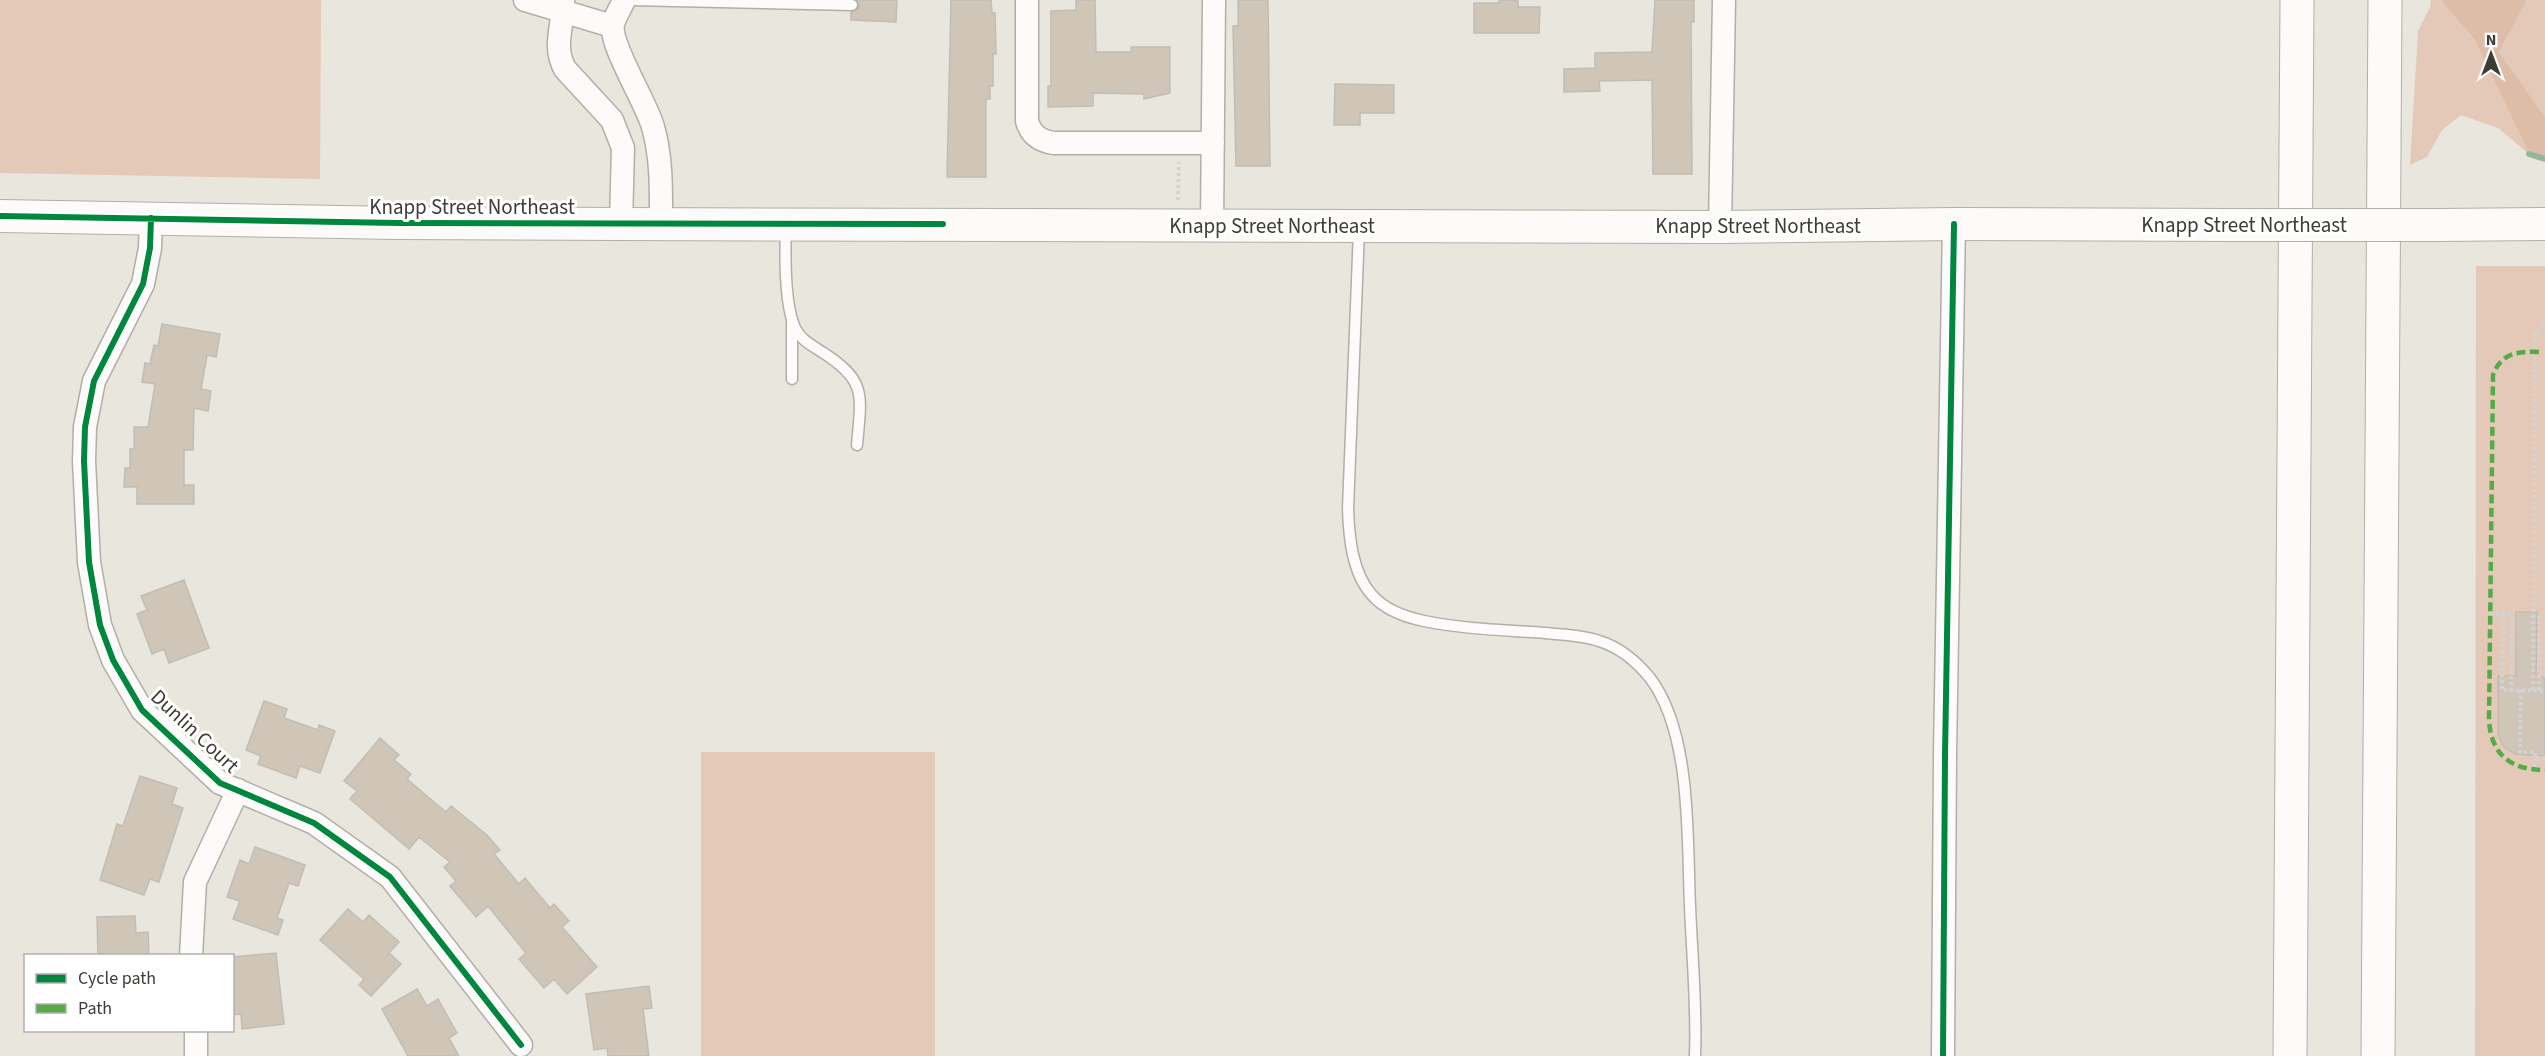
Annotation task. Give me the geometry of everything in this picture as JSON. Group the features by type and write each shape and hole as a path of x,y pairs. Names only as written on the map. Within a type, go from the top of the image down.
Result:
{"highway":[{"path":"2290,1056 2297,0"},
{"path":"2378,1056 2385,0"}],"main road":[{"name":"Knapp Street Northeast","path":"0,216 398,223 1360,227 2545,224"}],"street":[{"path":"525,0 563,6 612,26"},
{"path":"624,0 612,26 615,42 646,106 654,130 658,159 661,224"},
{"path":"1027,0 1027,121 1035,136 1054,143 1213,143"},
{"path":"1212,226 1214,0"},
{"path":"1720,227 1724,0"},
{"path":"563,6 558,37 560,60 565,69 612,120 622,148 621,224"},
{"name":"Dunlin Court","path":"151,218 150,248 143,284 94,381 85,427 84,461 89,562 100,625 113,660 142,710 220,783 314,823 390,877 521,1045"},
{"path":"1943,1056 1945,755 1954,224"},
{"path":"191,954 195,882 238,790"},
{"path":"196,1032 196,1056"}],"lane":[{"path":"630,0 852,5"},
{"path":"787,224 785,271 795,328 804,340 839,362 853,377 861,398 857,445"},
{"path":"1360,227 1348,509 1350,540 1359,572 1370,594 1399,613 1450,625 1572,635 1600,641 1626,654 1656,687 1674,729 1683,784 1695,999 1695,1056"},
{"path":"792,318 792,379"}],"path":[{"path":"1178,200 1179,154"},
{"path":"2533,690 2535,334 2545,324"},
{"path":"2490,614 2512,614 2511,690"},
{"path":"2503,614 2502,690 2545,691"},
{"path":"2539,616 2539,690"},
{"path":"2521,690 2520,752 2535,752 2535,770"},
{"path":"2535,758 2545,758"}],"shaded area":[{"path":"0,0 321,0 320,179 0,173"},
{"path":"2431,0 2443,0 2443,3 2475,40 2529,154 2498,128 2461,115 2442,130 2427,157 2410,165 2418,31"},
{"path":"2443,0 2527,0 2499,52 2545,117 2545,159 2529,154 2475,40 2443,3"},
{"path":"2527,0 2545,0 2545,117 2499,52"},
{"path":"2476,266 2545,266 2545,1056 2475,1056"},
{"path":"701,752 935,752 935,1056 701,1056"}],"building":[{"path":"857,0 897,0 896,22 851,20 851,12 859,8"},
{"path":"951,0 991,0 992,13 995,13 996,54 993,54 993,86 990,86 990,99 986,99 986,177 947,177"},
{"path":"1076,0 1095,0 1096,52 1131,52 1131,47 1170,47 1170,93 1144,99 1144,94 1093,93 1093,106 1048,107 1048,86 1051,86 1051,11 1076,10"},
{"path":"1238,0 1268,0 1270,166 1236,166 1233,26 1238,26"},
{"path":"1499,0 1518,0 1518,7 1540,7 1539,33 1474,33 1474,3 1499,3"},
{"path":"1655,0 1694,0 1694,22 1691,22 1692,174 1653,174 1652,80 1599,81 1600,91 1564,92 1564,69 1595,68 1595,53 1652,52"},
{"path":"1335,84 1394,85 1394,113 1360,113 1360,125 1334,125"},
{"path":"162,324 220,334 216,357 207,355 201,389 211,391 208,411 194,408 193,450 184,450 184,485 194,485 194,504 137,504 137,487 124,487 125,468 130,468 130,449 134,449 134,427 148,427 155,384 142,382 145,363 150,364 154,345 158,346"},
{"path":"184,580 209,648 169,663 164,649 152,654 137,614 147,610 141,596"},
{"path":"2516,612 2537,612 2536,676 2545,678 2545,756 2515,754 2504,747 2498,734 2498,676 2516,676"},
{"path":"264,701 287,709 284,718 318,730 319,725 335,731 320,773 300,766 296,778 258,764 261,756 246,750"},
{"path":"380,738 399,755 394,760 411,774 407,779 446,812 451,806 487,835 500,850 494,854 519,884 525,878 550,908 554,904 569,921 562,927 597,967 567,994 554,979 544,988 519,959 526,953 488,906 476,917 450,886 456,881 444,867 450,862 419,837 409,849 350,799 357,791 344,781"},
{"path":"140,776 177,788 172,804 183,808 159,882 150,879 144,895 100,880 117,824 123,826"},
{"path":"255,847 305,865 298,886 289,883 277,918 283,920 278,935 233,919 240,901 227,897 240,860 249,864"},
{"path":"348,909 363,922 369,915 399,942 389,953 401,964 371,996 359,985 364,979 320,940"},
{"path":"135,916 136,933 148,932 149,954 98,954 97,917"},
{"path":"276,953 284,1024 242,1029 241,1014 234,1015 234,957"},
{"path":"649,986 652,1008 643,1009 649,1056 608,1056 607,1048 594,1050 586,994"},
{"path":"417,989 427,1006 438,999 457,1033 449,1038 459,1056 408,1056 382,1009"}],"waterway":[{"path":"2529,154 2545,159"}],"marked path":[{"path":"2539,352 2511,355 2501,362 2493,375 2489,720 2494,743 2505,758 2522,767 2545,770"}],"cycle path":[{"path":"0,216 398,223 943,224"},
{"path":"151,218 150,248 143,284 94,381 85,427 84,461 89,562 100,625 113,660 142,710 220,783 314,823 390,877 521,1045"},
{"path":"1943,1056 1945,755 1954,224"}]}
